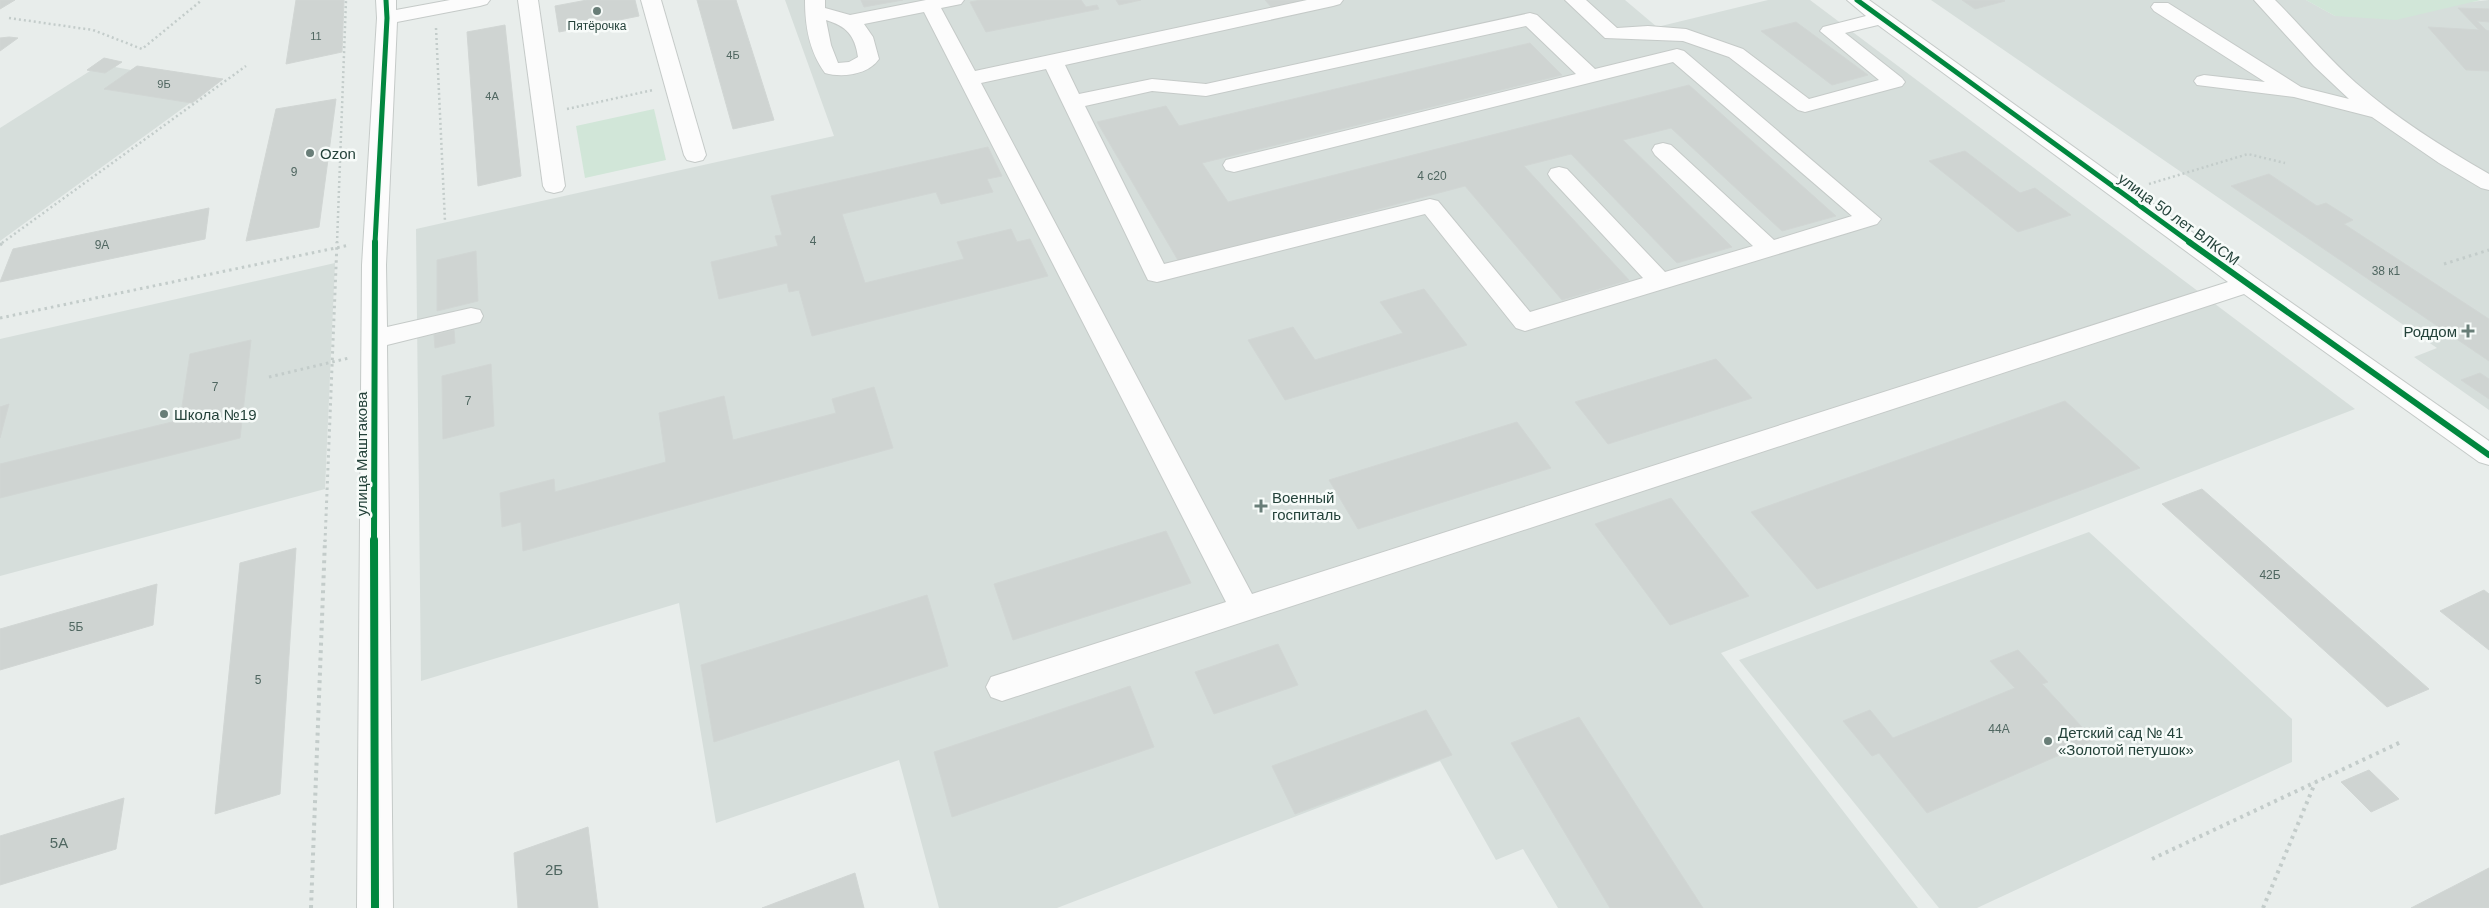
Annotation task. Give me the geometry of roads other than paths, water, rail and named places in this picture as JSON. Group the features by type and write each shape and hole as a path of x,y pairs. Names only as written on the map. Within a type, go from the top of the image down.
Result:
{"street":[{"path":"386,9 434,9 480,0"},
{"path":"528,0 554,186"},
{"path":"651,0 695,155"},
{"path":"847,22 954,0"},
{"path":"968,79 1333,0"},
{"path":"1575,0 1612,34 1648,32 1686,35 1736,53 1805,106 1895,82 1830,32 1882,18"},
{"name":"улица 50 лет ВЛКСМ","path":"1857,0 2247,284 2489,455"},
{"path":"2264,0 2287,22 2328,69 2377,112 2446,159 2489,183"},
{"path":"815,5 859,29 866,39 869,59 853,68 832,69 824,59 815,5"},
{"path":"930,5 1244,608"},
{"path":"2161,7 2294,91"},
{"name":"улица Маштакова","path":"375,908 375,240 386,9"},
{"path":"1072,102 1152,85 1206,90 1530,20 1591,77"},
{"path":"1053,62 1157,274 1430,206 1525,322 1869,219 1677,55 1234,165"},
{"path":"1951,68 1977,60"},
{"path":"2204,81 2294,91 2377,112"},
{"path":"1663,150 1770,249"},
{"path":"1559,174 1660,282"},
{"path":"1002,686 2247,284"},
{"path":"374,346 471,316"}],"place":[{"name":"Пятёрочка","path":"597,11"},
{"name":"Ozon","path":"310,153"},
{"name":"Роддом","path":"2468,331"},
{"name":"Школа №19","path":"164,414"},
{"name":"Военный госпиталь","path":"1261,506"},
{"name":"Детский сад № 41 «Золотой петушок»","path":"2048,741"}]}
